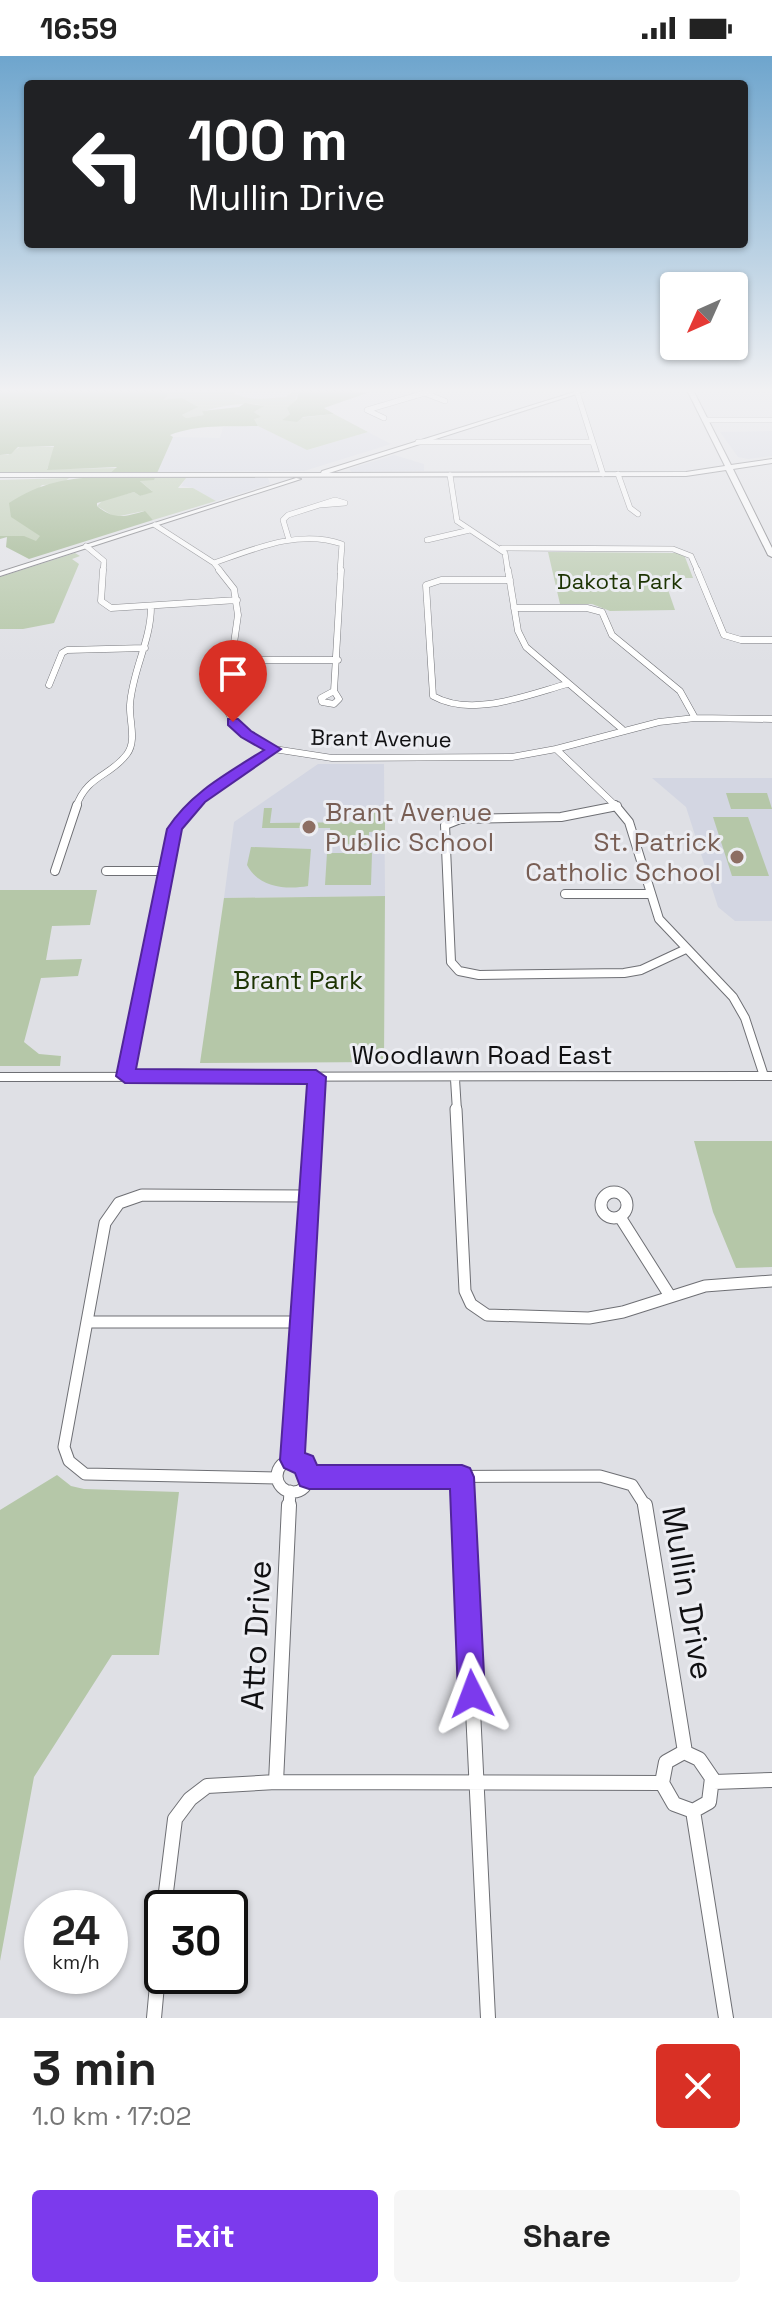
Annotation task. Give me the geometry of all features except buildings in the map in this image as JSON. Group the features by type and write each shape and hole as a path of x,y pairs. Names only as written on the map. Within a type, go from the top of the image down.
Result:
{"main road":[{"path":"271,488 282,482"},
{"path":"2,573 291,482"},
{"path":"736,482 772,555"}],"street":[{"path":"451,482 454,517 502,548 673,549 686,552 691,556 724,635 741,640 772,640"},
{"path":"621,482 630,508 638,514"},
{"path":"289,540 283,518 320,505"},
{"path":"86,546 104,561 101,601 104,605 121,609 237,600 227,578 214,563 155,525"},
{"path":"427,540 470,530"},
{"path":"214,563 289,540 330,539 343,546 334,691"},
{"path":"502,548 518,631 526,647 622,729"},
{"path":"510,580 441,580 426,585 433,696 448,703 490,703 567,684"},
{"name":"Brant Avenue","path":"237,600 225,706 233,722 246,734 274,749 332,758 492,758 556,749 622,729 695,718 772,719"},
{"path":"55,871 82,790 127,755 132,745 130,703 151,628 151,607"},
{"path":"514,608 587,608 602,612 614,637 679,687 695,718"},
{"path":"49,685 62,653 67,650 145,648"},
{"path":"232,660 338,660"},
{"path":"125,1076 171,837 187,810 274,749"},
{"path":"556,749 617,806 635,834 649,894 659,919 717,978 739,1007 768,1076"},
{"path":"617,806 561,817 460,819 445,825 451,962 459,971 479,975 607,975 641,970 686,949"},
{"path":"106,871 165,871"},
{"path":"565,894 649,894"},
{"name":"Woodlawn Road East","path":"0,1077 455,1079 768,1076"},
{"path":"292,1460 316,1077"},
{"path":"455,1079 465,1291 475,1308 495,1316 589,1318 623,1312 717,1284 772,1281"},
{"path":"277,1478 85,1474 76,1469 64,1447 105,1223 112,1206 142,1195 310,1196"},
{"path":"620,1217 670,1296"},
{"path":"88,1322 300,1322"},
{"path":"292,1460 305,1465 309,1477 300,1489 290,1491 281,1487 277,1478 279,1468 292,1460"},
{"name":"Mullin Drive","path":"309,1477 615,1477 628,1482 640,1491 648,1513 685,1752"},
{"path":"462,1477 488,2018"},
{"name":"Atto Drive","path":"276,1782 290,1491"},
{"path":"685,1752 704,1761 714,1782 709,1802 693,1811 674,1804 662,1783 666,1761 674,1754 685,1752"},
{"path":"714,1782 772,1780"},
{"path":"166,1890 172,1829 179,1811 207,1786 276,1782 662,1783"},
{"path":"693,1811 726,2018"},
{"path":"154,2018 156,1994"}],"shaded area":[{"path":"184,482 269,482 270,484 216,501 193,488 181,486"},
{"name":"Brant Avenue Public School","path":"318,764 384,764 385,896 224,898 234,822"},
{"name":"St. Patrick Catholic School","path":"652,778 772,778 772,921 735,921 718,907 686,807"}],"green space":[{"path":"0,482 65,482 42,485 12,517 41,536 36,542 0,536"},
{"path":"55,482 141,482 153,492 140,496 134,492 97,503 97,506 114,515 145,511 153,520 29,559 6,547 7,537 0,539 0,536 24,536 36,541 40,536 11,517 9,503"},
{"path":"141,482 183,482 178,488 193,488 216,501 153,520 144,511 115,517 97,506 103,500 134,492 140,496 152,491"},
{"name":"Dakota Park","path":"548,552 678,553 685,557 693,578 664,578 675,610 610,611 592,604 560,604"},
{"path":"75,553 80,556 72,559 79,564 54,623 23,629 0,629 0,577"},
{"path":"726,793 767,793 772,809 731,809"},
{"path":"370,807 385,807 385,831 369,832 369,839 385,840 385,845 332,844 330,828 262,828 264,808 272,808 270,823 370,822"},
{"path":"713,817 748,817 769,876 732,876"},
{"path":"251,847 311,849 308,886 282,887 258,878 247,865"},
{"path":"327,853 372,853 371,885 325,885"},
{"path":"0,890 97,890 90,925 52,926 46,960 82,959 78,976 41,978 24,1042 39,1054 61,1056 60,1066 0,1066"},
{"name":"Brant Park","path":"385,896 384,1062 200,1063 224,898"},
{"path":"694,1141 772,1141 772,1267 736,1268 713,1212"},
{"path":"57,1475 71,1486 84,1489 179,1492 159,1655 112,1655 34,1777 0,1961 0,1510"}],"place":[{"name":"Brant Avenue Public School","path":"309,827"},
{"name":"St. Patrick Catholic School","path":"737,857"}],"route":[{"path":"233,722 246,734 274,749 199,799 187,810 171,837 125,1076 316,1077 292,1460 305,1465 309,1477 462,1477 472,1694"}]}
